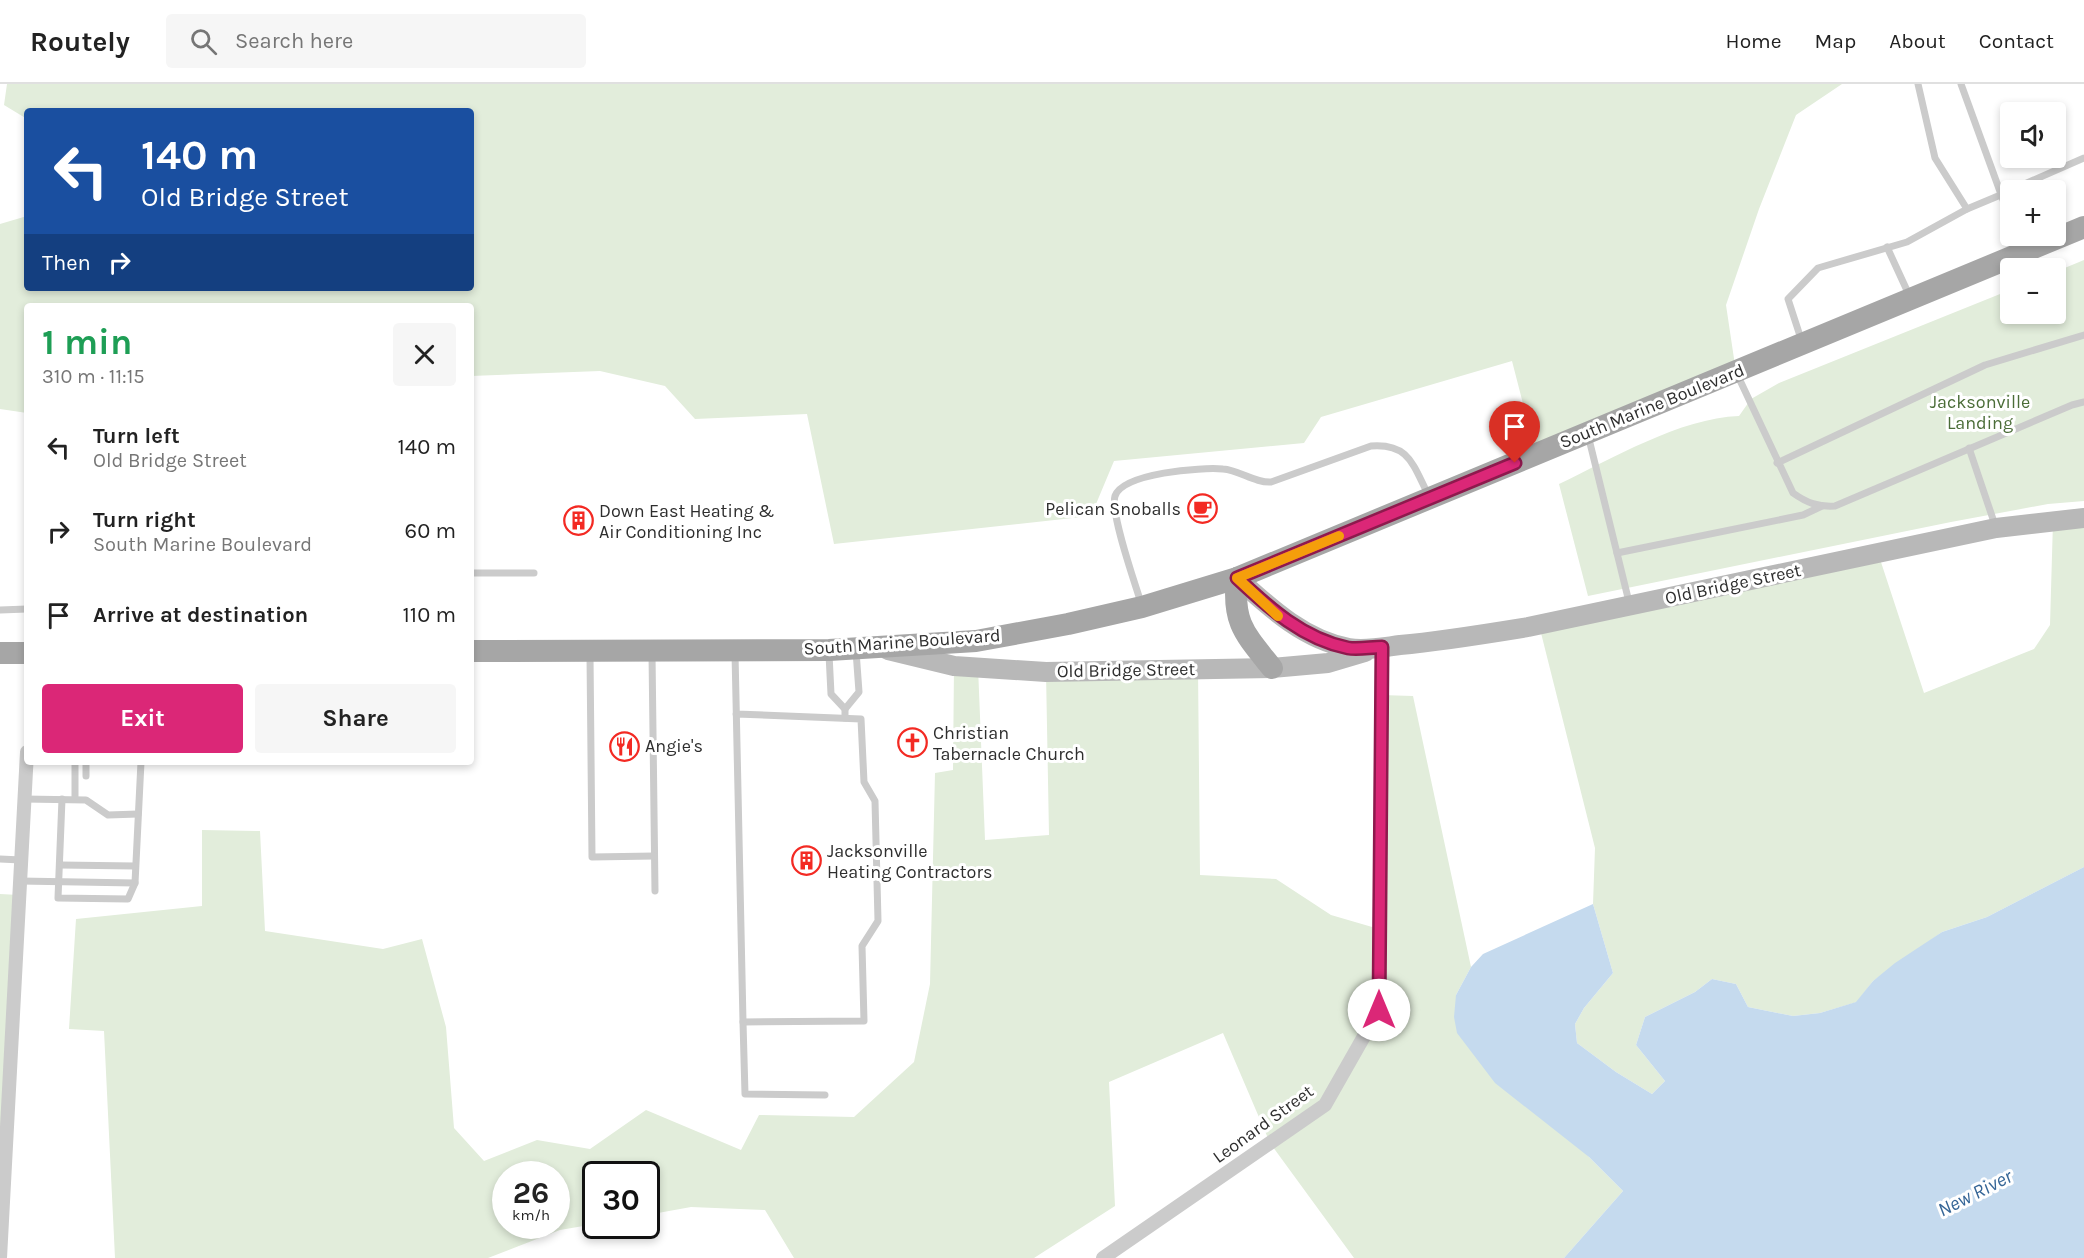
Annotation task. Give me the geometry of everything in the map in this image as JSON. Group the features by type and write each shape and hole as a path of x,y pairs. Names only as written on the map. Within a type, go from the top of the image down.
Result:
{"main road":[{"name":"South Marine Boulevard","path":"2066,232 2084,227"},
{"name":"South Marine Boulevard","path":"474,651 829,650 976,641 1068,624 1142,607 1237,578 1736,372 1911,299 2015,246"},
{"name":"Old Bridge Street","path":"1237,578 1278,616 1319,638 1349,648 1382,647 1452,640 1630,606 1996,528 2084,518"},
{"path":"1237,578 1234,605 1244,634 1272,668"},
{"name":"Old Bridge Street","path":"863,647 954,666 1046,672 1272,668 1328,663 1382,647"},
{"path":"0,653 24,653"}],"street":[{"name":"Leonard Street","path":"1103,1258 1325,1105 1379,1010 1382,647"},
{"path":"0,1258 26,765"}],"lane":[{"path":"1918,84 1935,158 1967,208"},
{"path":"1961,84 2000,190"},
{"path":"2035,180 2084,158"},
{"path":"1803,344 1788,299 1818,268 1907,242 1967,208 2000,196"},
{"path":"1887,247 1911,299"},
{"path":"1778,463 1985,364 2084,334"},
{"path":"1736,372 1792,493 1806,502 1822,506 1835,506 1969,448 2084,402"},
{"path":"1587,433 1630,606"},
{"path":"1142,607 1115,512 1115,496 1124,485 1150,476 1202,468 1225,469 1263,482 1271,482 1371,446 1389,444 1407,454 1430,498"},
{"path":"1969,448 1996,528"},
{"path":"1617,553 1803,515 1822,506"},
{"path":"474,573 534,573"},
{"path":"0,610 24,609"},
{"path":"845,718 845,709 859,692 863,647"},
{"path":"735,650 745,1094 825,1095"},
{"path":"829,650 831,694 845,709"},
{"path":"590,652 592,857 654,856"},
{"path":"652,652 655,891"},
{"path":"736,714 861,719 864,782 875,801 878,921 862,946 864,1021 743,1022"},
{"path":"75,765 75,800"},
{"path":"86,765 86,776"},
{"path":"62,799 58,898 128,899 135,883 141,765"},
{"path":"24,799 75,800 86,796 108,815 138,814"},
{"path":"0,859 21,860"},
{"path":"60,865 135,866"},
{"path":"20,881 135,883"}],"green space":[{"path":"7,84 1842,84 1796,115 1759,209 1726,305 1736,372 1536,454 1512,361 1321,417 1304,443 1114,461 1091,516 834,544 807,414 695,419 665,386 600,371 474,376 474,303 24,303 24,413 0,409 0,224 24,217 24,291 474,291 474,108 24,108 24,117 4,105"},
{"name":"Jacksonville Landing","path":"2084,260 2084,501 2048,504 1951,522 1588,596 1559,484 1670,432 1716,418 1739,416 1751,399 1779,383 2000,294 2000,324 2066,324 2066,267"},
{"path":"2084,518 2084,867 1987,917 1942,932 1873,981 1857,1002 1820,1013 1793,1016 1748,1007 1736,984 1712,979 1695,992 1645,1017 1636,1045 1665,1081 1652,1094 1616,1072 1577,1043 1575,1024 1584,1008 1613,973 1593,904 1595,848 1539,625 1878,553 1924,693 2034,649 2050,625 2053,521"},
{"path":"954,666 978,667 985,840 1049,835 1046,672 1198,668 1200,875 1276,879 1331,915 1379,929 1381,695 1413,696 1471,967 1456,995 1589,1157 1623,1191 1564,1258 1354,1258 1270,1143 1223,1033 1109,1082 1115,1206 1034,1258 794,1258 765,1210 691,1207 660,1213 660,1161 582,1161 582,1226 570,1228 570,1161 492,1161 492,1239 537,1239 488,1258 115,1258 104,1031 69,1029 76,919 202,906 202,830 260,831 265,931 383,949 422,939 446,1027 454,1128 484,1161 537,1140 590,1149 646,1110 741,1150 759,1115 854,1117 914,1062 930,984 935,773 953,770"},
{"path":"0,894 19,895 0,1155"}],"water":[{"name":"New River","path":"2084,867 2084,1258 1564,1258 1623,1191 1589,1157 1495,1083 1457,1033 1454,1017 1456,995 1471,967 1483,954 1593,904 1613,973 1584,1008 1575,1024 1577,1043 1616,1072 1652,1094 1665,1081 1636,1045 1645,1017 1695,992 1712,979 1736,984 1748,1007 1793,1016 1820,1013 1856,1002 1873,981 1895,963 1942,932 1987,917"}],"slow traffic":[{"path":"1278,616 1237,578 1339,536"}],"place":[{"name":"Pelican Snoballs","path":"1202,509"},
{"name":"Down East Heating & Air Conditioning Inc","path":"578,521"},
{"name":"Christian Tabernacle Church","path":"912,743"},
{"name":"Angie's","path":"624,746"},
{"name":"Jacksonville Heating Contractors","path":"806,861"}],"route":[{"path":"1379,1010 1382,647 1349,648 1319,638 1278,616 1237,578 1515,463"}]}
